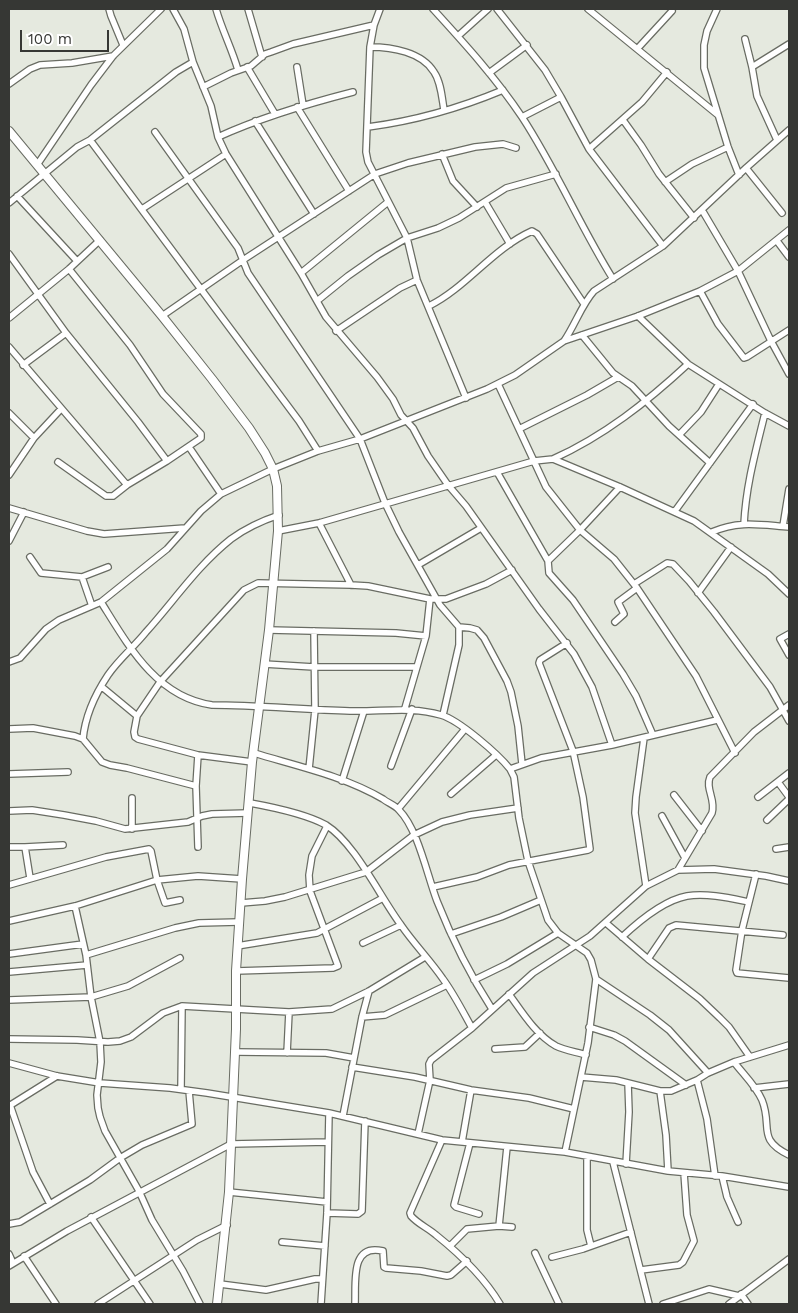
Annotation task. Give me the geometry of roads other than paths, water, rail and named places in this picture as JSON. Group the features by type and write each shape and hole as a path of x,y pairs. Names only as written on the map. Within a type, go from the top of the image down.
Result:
{"street":[{"path":"109,9 123,45"},
{"path":"37,165 113,56 161,9"},
{"path":"173,9 184,29 193,62 211,106 218,137 226,154 336,331 377,377 393,399 401,415 413,428 428,456 448,485 482,528 584,669 612,745"},
{"path":"216,9 238,70"},
{"path":"248,9 262,57"},
{"path":"380,9 374,25 370,47 366,152 368,162 407,238 417,280 466,398"},
{"path":"433,9 489,73 522,117 556,174 593,247 613,279"},
{"path":"458,36 488,9"},
{"path":"497,9 545,70 589,150 663,246"},
{"path":"588,9 719,116"},
{"path":"717,9 707,31 703,58 704,68 728,147 739,175"},
{"path":"638,48 672,11"},
{"path":"203,87 247,67 271,52 294,44 374,25"},
{"path":"745,38 759,105 777,140"},
{"path":"752,67 789,44"},
{"path":"489,73 527,45"},
{"path":"370,47 399,50 411,54 426,63 438,79 444,110"},
{"path":"9,84 30,69 40,66 113,56"},
{"path":"9,202 77,147 90,140 176,72 193,62"},
{"path":"298,66 300,106 350,191"},
{"path":"247,67 275,114"},
{"path":"589,150 642,102 667,72"},
{"path":"368,127 397,123 479,100 503,90"},
{"path":"218,137 275,114 353,92"},
{"path":"522,117 561,97"},
{"path":"623,120 665,182 694,218"},
{"path":"255,121 314,214"},
{"path":"564,341 573,328 584,304 594,291 663,246 789,130"},
{"path":"9,131 162,316 249,428 273,469 277,486 278,531 252,762 237,946 236,1052 230,1192 217,1304"},
{"path":"156,132 238,248 248,272 360,439 385,503 399,532 437,600 459,627 459,646 443,715"},
{"path":"90,140 299,421 318,451"},
{"path":"162,316 243,260 375,174 408,163 475,146 503,144 516,148"},
{"path":"665,182 692,164 728,147"},
{"path":"142,209 226,154"},
{"path":"442,154 453,181 477,207"},
{"path":"746,168 782,213"},
{"path":"316,301 355,271 407,238 438,228 477,207 497,192 506,188 556,174"},
{"path":"18,196 77,261"},
{"path":"301,273 388,202"},
{"path":"485,202 510,244"},
{"path":"702,210 738,271 789,374"},
{"path":"9,662 20,658 46,629 59,620 101,602 168,549 185,528 220,494 273,469 318,451 360,439 466,398 514,375 564,341 638,316 700,291 738,271 789,230"},
{"path":"428,306 443,299 510,244 528,233 535,232 584,304"},
{"path":"9,318 69,269 100,240"},
{"path":"777,241 789,257"},
{"path":"9,254 66,333 133,415 167,462"},
{"path":"9,266 14,262"},
{"path":"58,462 106,496 113,496 201,438 200,434 164,394 130,345 69,269"},
{"path":"336,331 400,288 417,280"},
{"path":"700,291 718,324 740,355 746,357 789,330"},
{"path":"638,316 688,364 789,426"},
{"path":"23,365 66,333"},
{"path":"582,335 613,373 632,386 679,435 710,463"},
{"path":"9,347 127,485"},
{"path":"278,531 318,523 448,485 534,462 553,459 570,452 607,430 646,401 688,364"},
{"path":"519,429 587,395 618,377"},
{"path":"498,384 546,487 580,530 614,559 635,586 696,676 735,753"},
{"path":"679,435 701,412 719,384"},
{"path":"675,511 753,404"},
{"path":"9,475 34,438 61,409"},
{"path":"744,524 748,479 765,413"},
{"path":"9,414 34,438"},
{"path":"188,447 220,494"},
{"path":"553,459 675,511 712,532 768,574 789,594"},
{"path":"497,472 548,561 549,573 573,600 623,674 636,696 653,735"},
{"path":"548,561 620,487"},
{"path":"712,532 731,525 786,526 789,490"},
{"path":"9,508 104,534 185,528"},
{"path":"9,541 24,512"},
{"path":"83,738 87,718 102,687 120,660 131,650 212,556 245,529 279,515"},
{"path":"318,523 352,585"},
{"path":"418,565 482,528"},
{"path":"698,593 731,547"},
{"path":"30,557 41,573 82,578 108,567"},
{"path":"615,622 624,614 618,602 635,586 667,562 670,562 698,593 770,688 789,721"},
{"path":"252,762 198,755 138,739 135,737 134,732 137,716 160,682 244,590 258,583 352,585 368,586 437,600 453,598 466,593 512,570"},
{"path":"82,578 92,606"},
{"path":"391,766 408,709 416,667 426,636 430,599"},
{"path":"101,602 131,650 160,682 169,689 205,704 315,710 364,711 408,709 443,715 465,729 510,769 516,787 528,861 548,920 558,933 574,946 587,953 596,979 586,1055 565,1152"},
{"path":"459,627 477,630 484,638 507,681 516,717 522,764"},
{"path":"268,630 396,633 426,636"},
{"path":"309,770 315,710 314,631"},
{"path":"789,634 780,639 789,655"},
{"path":"433,887 476,877 510,865 571,854 590,848 583,797 573,751 539,663 540,660 566,643"},
{"path":"264,664 314,667 416,667"},
{"path":"102,687 137,716"},
{"path":"678,870 702,831 714,806 709,780 754,732 789,705"},
{"path":"342,781 364,711"},
{"path":"510,769 541,758 612,745 717,720"},
{"path":"9,729 38,729 83,738 102,762 196,786"},
{"path":"398,808 465,729"},
{"path":"644,738 635,813 646,886"},
{"path":"254,753 342,781 376,795 398,808 414,835 451,934 474,980 492,1010"},
{"path":"198,755 196,786 198,847"},
{"path":"451,794 496,755"},
{"path":"9,774 68,772"},
{"path":"758,798 789,773"},
{"path":"767,820 789,798 778,782"},
{"path":"674,795 702,831"},
{"path":"132,798 132,829"},
{"path":"250,802 283,810 327,826 351,850 401,925 447,985 472,1028"},
{"path":"241,903 265,901 310,891 366,872 414,835 452,818 518,808"},
{"path":"9,810 32,810 64,814 132,829 188,822 198,817 212,814 248,813"},
{"path":"662,816 685,858"},
{"path":"236,971 336,968 338,966 310,891 312,856 327,826"},
{"path":"9,846 63,845"},
{"path":"25,847 30,878"},
{"path":"776,849 789,847"},
{"path":"9,885 106,857 149,848 157,880 166,904 180,900"},
{"path":"418,1134 430,1080 429,1064 431,1060 472,1028 533,973 586,940 646,886 678,870 714,869 756,874 789,881"},
{"path":"756,874 742,930 737,974 789,978"},
{"path":"9,921 75,906 120,890 157,880 184,876 242,879"},
{"path":"622,936 650,914 685,897 697,895 728,897 749,902"},
{"path":"237,946 308,935 326,930 332,924 383,898"},
{"path":"451,934 501,917 541,900"},
{"path":"75,906 86,955 91,997 100,1042 98,1108 100,1117 105,1131 139,1191 152,1220 183,1271 200,1304"},
{"path":"86,955 175,928 199,923 239,922"},
{"path":"606,923 648,959 700,999 734,1033 750,1057"},
{"path":"363,943 401,925"},
{"path":"648,959 673,925 783,935"},
{"path":"474,980 507,964 558,933"},
{"path":"9,954 83,944"},
{"path":"9,1039 108,1042 125,1039 144,1028 163,1013 182,1006 289,1012 332,1009 369,991 425,957"},
{"path":"9,1000 91,997 128,986 180,958"},
{"path":"9,972 86,965"},
{"path":"596,979 650,1014 669,1030 708,1072"},
{"path":"362,1017 385,1015 447,985"},
{"path":"343,1116 362,1017 369,991"},
{"path":"509,994 540,1033 557,1047 586,1055"},
{"path":"181,1089 182,1006"},
{"path":"287,1053 289,1012"},
{"path":"589,1027 614,1034 686,1086"},
{"path":"494,1049 525,1047 540,1033"},
{"path":"581,1078 606,1079 660,1092 671,1091 686,1086 708,1072 789,1045"},
{"path":"236,1052 326,1053 354,1058"},
{"path":"734,1062 762,1101 768,1139 777,1149 789,1155"},
{"path":"9,1063 57,1076 100,1083 189,1090 329,1113 442,1140 565,1152 668,1171 719,1176 789,1187"},
{"path":"352,1067 430,1080 471,1090 529,1098 574,1109"},
{"path":"50,1204 33,1172 9,1105 57,1076"},
{"path":"696,1080 719,1176 738,1222"},
{"path":"626,1164 629,1122 628,1083"},
{"path":"754,1088 789,1084"},
{"path":"9,1224 20,1222 90,1180 142,1145 192,1124 189,1090"},
{"path":"462,1142 471,1090"},
{"path":"660,1092 666,1135 668,1171"},
{"path":"321,1304 327,1213 329,1113"},
{"path":"327,1213 358,1214 362,1211 365,1121"},
{"path":"442,1140 410,1213 413,1219 450,1246 466,1261 485,1282 499,1304"},
{"path":"9,1254 11,1264 91,1217 231,1144 328,1142"},
{"path":"470,1143 454,1205 479,1214"},
{"path":"499,1226 507,1146"},
{"path":"586,1156 587,1230 591,1246"},
{"path":"613,1162 648,1304"},
{"path":"641,1270 680,1265 691,1247 694,1236 687,1215 684,1173"},
{"path":"230,1192 326,1202"},
{"path":"91,1217 150,1304"},
{"path":"98,1304 211,1232 226,1225"},
{"path":"450,1246 467,1229 499,1226 512,1228"},
{"path":"552,1257 631,1232"},
{"path":"282,1242 325,1246"},
{"path":"355,1304 357,1262 361,1255 368,1250 383,1251 384,1266 386,1268 421,1271 447,1276 451,1275 466,1261"},
{"path":"535,1253 559,1304"},
{"path":"24,1256 56,1304"},
{"path":"729,1304 789,1259"},
{"path":"220,1284 266,1290 307,1280 322,1280"},
{"path":"663,1304 709,1289 740,1295 748,1304"}]}
